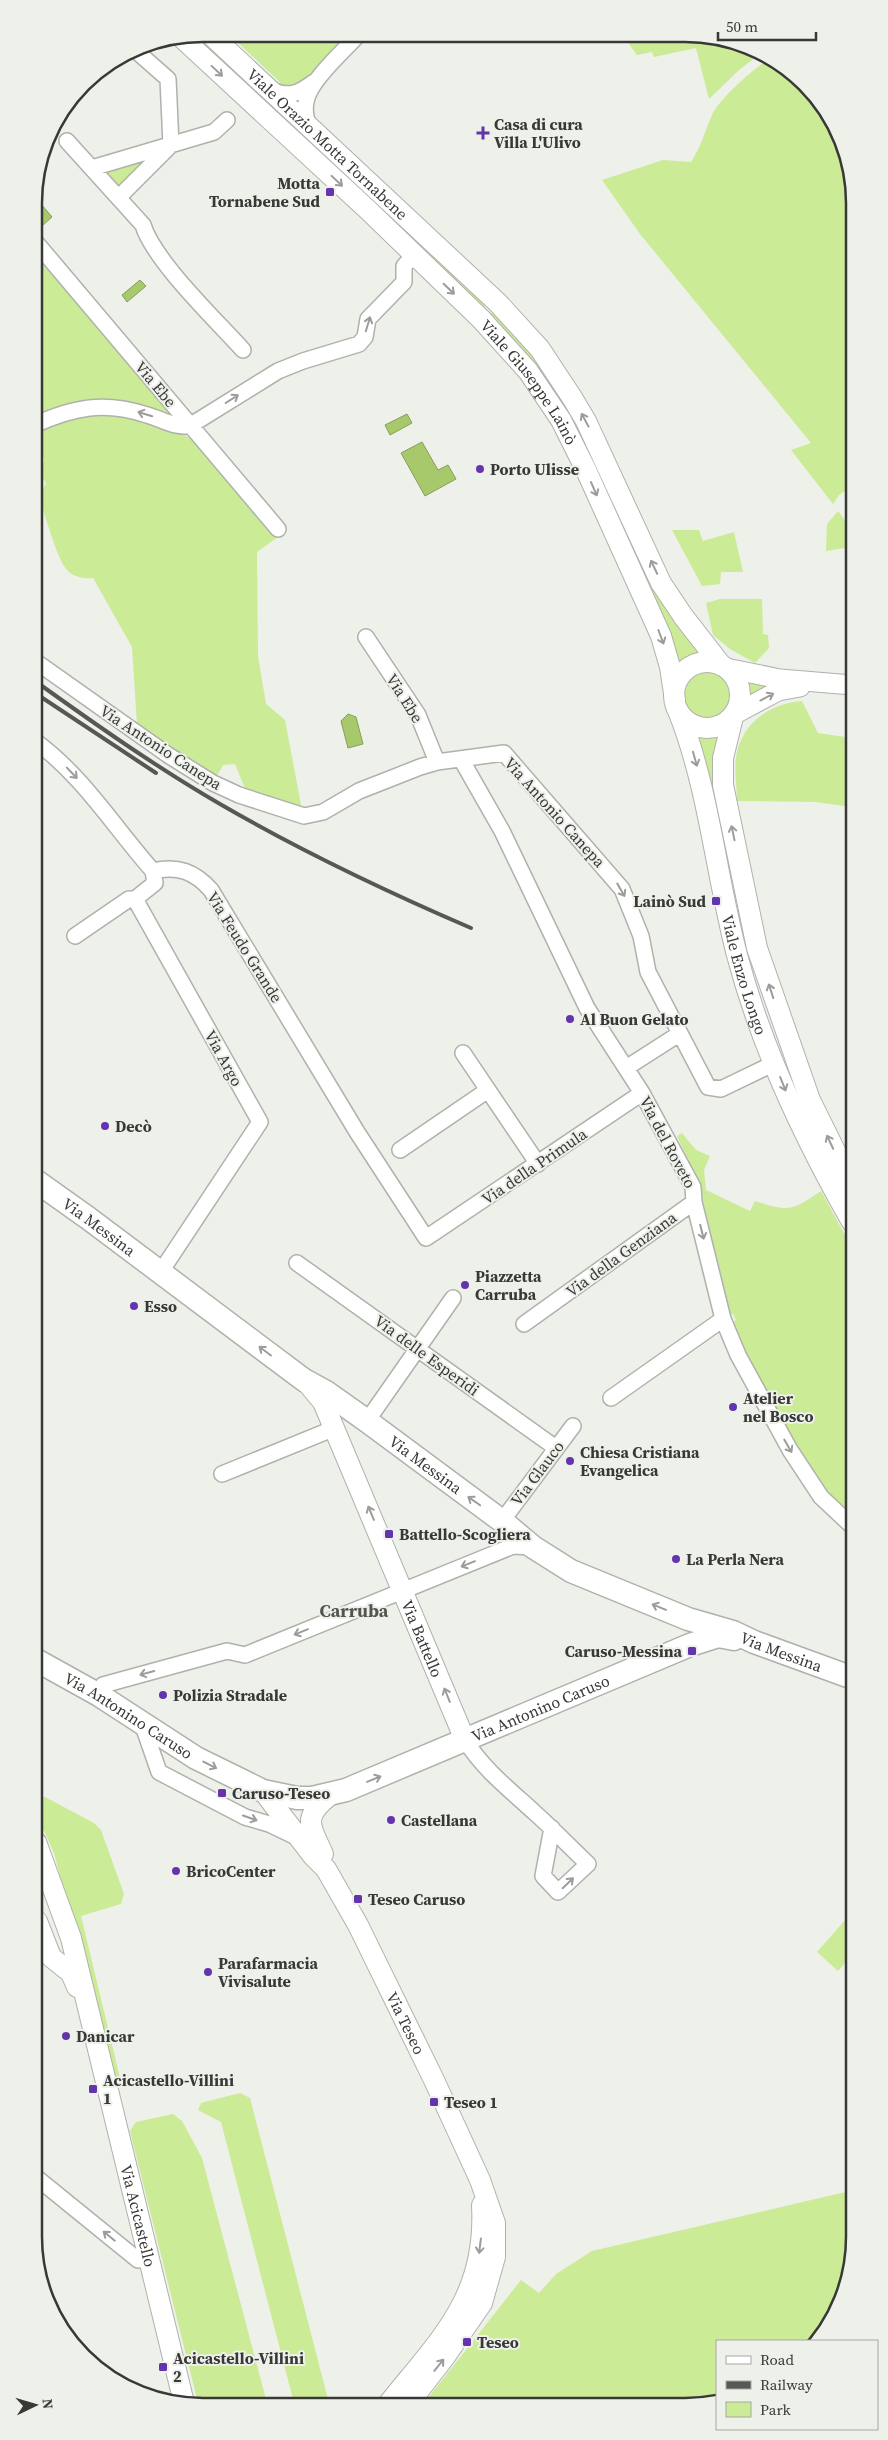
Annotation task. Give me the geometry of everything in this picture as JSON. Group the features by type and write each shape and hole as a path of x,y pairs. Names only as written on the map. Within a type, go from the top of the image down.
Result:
{"main road":[{"name":"Viale Orazio Motta Tornabene","path":"220,43 445,253"},
{"name":"Viale Orazio Motta Tornabene","path":"188,44 414,255"},
{"name":"Viale Giuseppe Lainò","path":"445,253 498,303 540,349 586,421 661,583 682,616 723,666"},
{"name":"Viale Giuseppe Lainò","path":"414,255 481,319 528,371 561,420 586,470 661,636 670,667 677,706"},
{"path":"702,662 723,666 735,677 740,689 740,702 734,715 722,725 702,728 689,723 677,706 677,681 685,671 702,662"},
{"name":"Viale Enzo Longo","path":"677,706 696,760 737,956 791,1104 846,1210"},
{"name":"Viale Enzo Longo","path":"734,715 724,758 723,785 757,948 810,1100 846,1172"},
{"name":"Via Messina","path":"43,1186 304,1380 326,1392 502,1520 523,1547 571,1571 688,1619 734,1632 754,1642 845,1675"},
{"name":"Via Battello","path":"304,1380 323,1402 404,1590 465,1740"},
{"path":"688,1619 699,1631 690,1645"},
{"name":"Via Antonino Caruso","path":"42,1665 99,1695 196,1758 263,1791 297,1798 329,1796 690,1645 722,1636 754,1642"},
{"path":"263,1791 326,1869"},
{"path":"326,1869 323,1853 313,1836 310,1819 315,1806 329,1796"},
{"name":"Via Acicastello","path":"42,1859 71,1938 182,2395"},
{"name":"Via Teseo","path":"326,1869 376,1961 434,2080 480,2180 495,2223 495,2257 490,2282 482,2303 469,2325 412,2398"},
{"path":"42,1934 51,1957 62,1958 67,1949 52,1887"},
{"name":"Via Acicastello","path":"51,1957 72,1973 92,2027"},
{"path":"393,2398 452,2323 472,2285 481,2243 480,2180"}],"street":[{"path":"308,125 305,112 306,101 318,80 351,43"},
{"path":"119,197 171,145 168,79 141,55"},
{"path":"267,87 290,96 302,91 318,80"},
{"path":"92,168 214,132 227,120"},
{"path":"67,141 143,225 147,238 186,288 243,350"},
{"name":"Via Ebe","path":"43,251 278,529"},
{"path":"43,421 74,409 99,407 131,410 182,428 191,425 278,371 310,358 359,344 365,337 368,318 404,282 404,266 414,255"},
{"name":"Via Ebe","path":"366,637 418,716 437,762"},
{"path":"723,666 780,679 843,684"},
{"name":"Via Antonio Canepa","path":"43,667 160,750 213,783 304,816 323,812 359,791 437,762 504,753 615,879 625,896 641,936 648,972 708,1087 721,1088 775,1063"},
{"path":"734,715 778,690 843,684"},
{"path":"43,747 67,767 85,787 153,870 155,883 135,899 128,899 75,936"},
{"name":"Via del Roveto","path":"461,759 502,831 587,1008 642,1093 690,1180 695,1193 694,1202 723,1319 738,1355 790,1450 820,1497 845,1520"},
{"name":"Via Feudo Grande","path":"153,870 169,868 186,870 195,874 211,890 357,1132 426,1238"},
{"name":"Via Argo","path":"135,899 260,1122 160,1273"},
{"path":"626,1068 679,1034"},
{"path":"463,1053 538,1164"},
{"path":"400,1150 488,1090"},
{"name":"Via della Primula","path":"426,1238 642,1093"},
{"name":"Via della Genziana","path":"524,1324 694,1202"},
{"name":"Via delle Esperidi","path":"297,1262 556,1448"},
{"path":"367,1421 452,1298"},
{"path":"612,1398 723,1319"},
{"name":"Via Glauco","path":"502,1520 573,1426"},
{"path":"222,1474 334,1428"},
{"path":"99,1695 103,1685 232,1651 245,1655 404,1590 523,1547"},
{"path":"142,1723 159,1772 245,1817 268,1824 301,1840"},
{"name":"Via Battello","path":"465,1740 473,1753 492,1775 552,1828 588,1864 558,1892 543,1876 552,1828"},
{"path":"42,2182 138,2260 149,2258"}],"green space":[{"path":"628,42 695,43 737,51 754,58 709,99 696,48 654,57 652,52 637,55"},
{"path":"200,43 211,43 315,141 310,147"},
{"path":"238,43 346,43 314,77 288,90"},
{"path":"763,63 774,70 783,76 812,105 829,132 837,151 844,182 846,203 846,490 839,495 833,504 791,450 811,443 640,234 602,180 663,160 691,162 698,151 716,108"},
{"path":"321,148 489,302 483,308 317,153"},
{"path":"154,156 118,187 107,174 106,171"},
{"path":"43,260 178,418 155,410 43,415"},
{"path":"494,310 529,349 578,424 627,526 621,529 490,315"},
{"path":"88,412 147,419 159,429 167,424 196,442 278,537 257,552 258,656 266,704 285,720 302,810 289,807 245,789 235,764 223,765 217,776 137,725 132,647 93,578 76,576 67,570 51,535 43,508 43,489 46,483 43,478 43,427"},
{"path":"838,511 846,522 846,548 826,551 827,524"},
{"path":"672,530 699,530 703,541 734,532 743,572 721,572 720,584 702,586"},
{"path":"632,536 701,654 680,666 673,640 626,539"},
{"path":"720,599 762,599 763,634 768,635 769,648 755,663 730,649 713,635 706,603"},
{"path":"703,672 713,672 725,679 732,691 732,701 725,713 713,720 703,720 695,716 688,709 684,701 684,691 688,683 695,676"},
{"path":"746,679 773,686 748,699"},
{"path":"802,701 818,733 846,737 846,806 815,802 737,801 736,757 744,735 759,717 779,706"},
{"path":"718,737 729,853 723,854 697,738"},
{"path":"682,1133 696,1150 710,1156 704,1170 706,1190 750,1211 755,1201 776,1207 790,1208 803,1203 821,1191 845,1236 845,1511 821,1487 795,1447 737,1341 730,1324 736,1320 733,1314 728,1316 700,1187 677,1136"},
{"path":"45,1797 94,1823 101,1830 124,1894 121,1904 81,1916 120,2078 118,2085 115,2085 54,1853 42,1827 42,1798"},
{"path":"845,1920 845,1963 838,1971 817,1952"},
{"path":"240,2093 250,2098 328,2398 293,2398 221,2122 198,2110 201,2103"},
{"path":"173,2114 182,2121 202,2158 266,2398 197,2397 130,2131 136,2122"},
{"path":"845,2192 845,2247 842,2268 833,2298 824,2317 808,2340 716,2340 716,2394 685,2398 428,2398 521,2280 539,2293 556,2274 592,2251"}],"shaded area":[{"path":"43,206 52,217 43,225"},
{"path":"140,280 146,286 127,302 122,295"},
{"path":"407,414 412,423 390,435 385,425"},
{"path":"422,442 438,470 448,465 456,479 425,496 401,453"},
{"path":"348,714 356,717 363,744 348,748 341,721"}],"railway":[{"path":"43,686 103,729 196,790 281,838 407,900 471,928"},
{"path":"43,698 156,773"}],"place":[{"name":"Casa di cura Villa L'Ulivo","path":"483,133"},
{"name":"Motta Tornabene Sud","path":"330,192"},
{"name":"Porto Ulisse","path":"480,469"},
{"name":"Lainò Sud","path":"716,901"},
{"name":"Al Buon Gelato","path":"570,1019"},
{"name":"Decò","path":"105,1126"},
{"name":"Piazzetta Carruba","path":"465,1285"},
{"name":"Esso","path":"134,1306"},
{"name":"Atelier nel Bosco","path":"733,1407"},
{"name":"Chiesa Cristiana Evangelica","path":"570,1461"},
{"name":"Battello-Scogliera","path":"389,1534"},
{"name":"La Perla Nera","path":"676,1559"},
{"name":"Caruso-Messina","path":"692,1651"},
{"name":"Polizia Stradale","path":"163,1695"},
{"name":"Caruso-Teseo","path":"222,1793"},
{"name":"Castellana","path":"391,1820"},
{"name":"BricoCenter","path":"176,1871"},
{"name":"Teseo Caruso","path":"358,1899"},
{"name":"Parafarmacia Vivisalute","path":"208,1972"},
{"name":"Danicar","path":"66,2036"},
{"name":"Acicastello-Villini 1","path":"93,2089"},
{"name":"Teseo 1","path":"434,2102"},
{"name":"Teseo","path":"467,2342"},
{"name":"Acicastello-Villini 2","path":"163,2367"}],"district":[{"name":"Carruba","path":"354,1611"}]}
